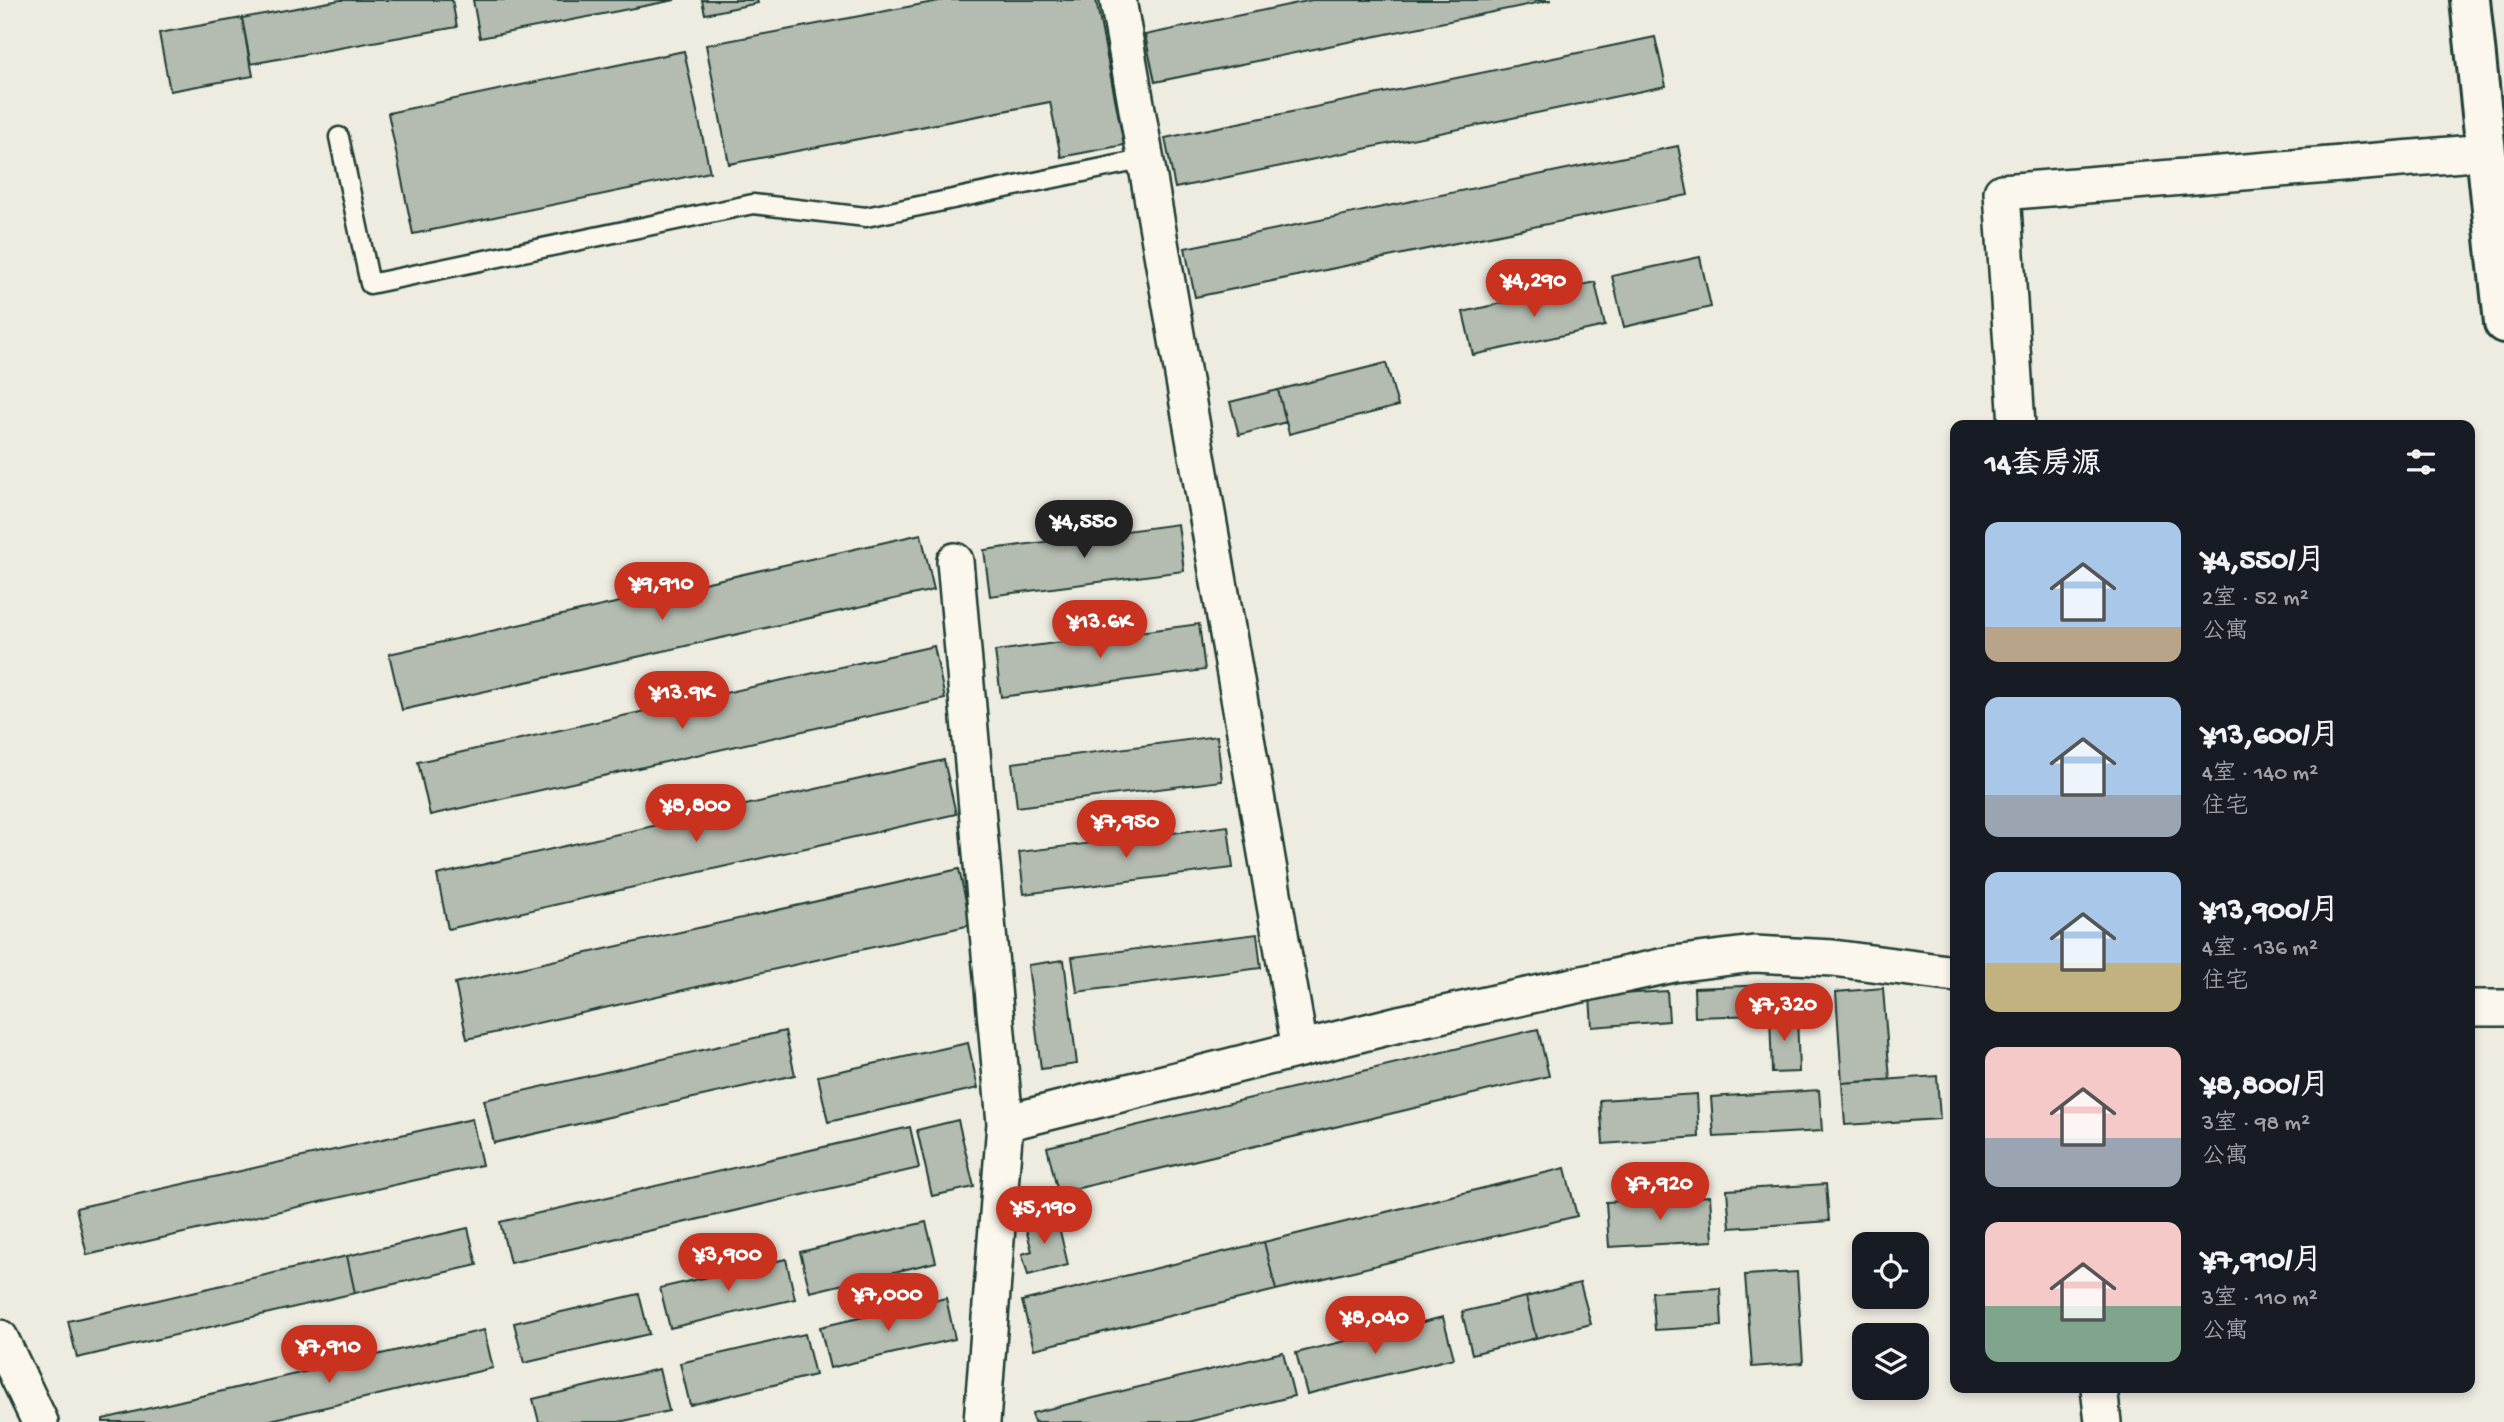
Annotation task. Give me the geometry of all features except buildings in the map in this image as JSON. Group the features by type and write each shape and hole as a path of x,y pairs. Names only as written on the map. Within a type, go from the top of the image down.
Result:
{"street":[{"path":"1118,0 1300,1049"},
{"path":"2470,0 2491,143 2504,323"},
{"path":"2017,420 2002,192 2491,143"},
{"path":"955,561 1005,1123 982,1422"},
{"path":"1005,1123 1404,1023 1674,964 1754,954 1833,958 1950,973"},
{"path":"2475,1008 2504,1008"},
{"path":"0,1338 40,1422"},
{"path":"2099,1393 2102,1422"}],"lane":[{"path":"339,137 370,284 753,204 866,218 1146,159"}]}
